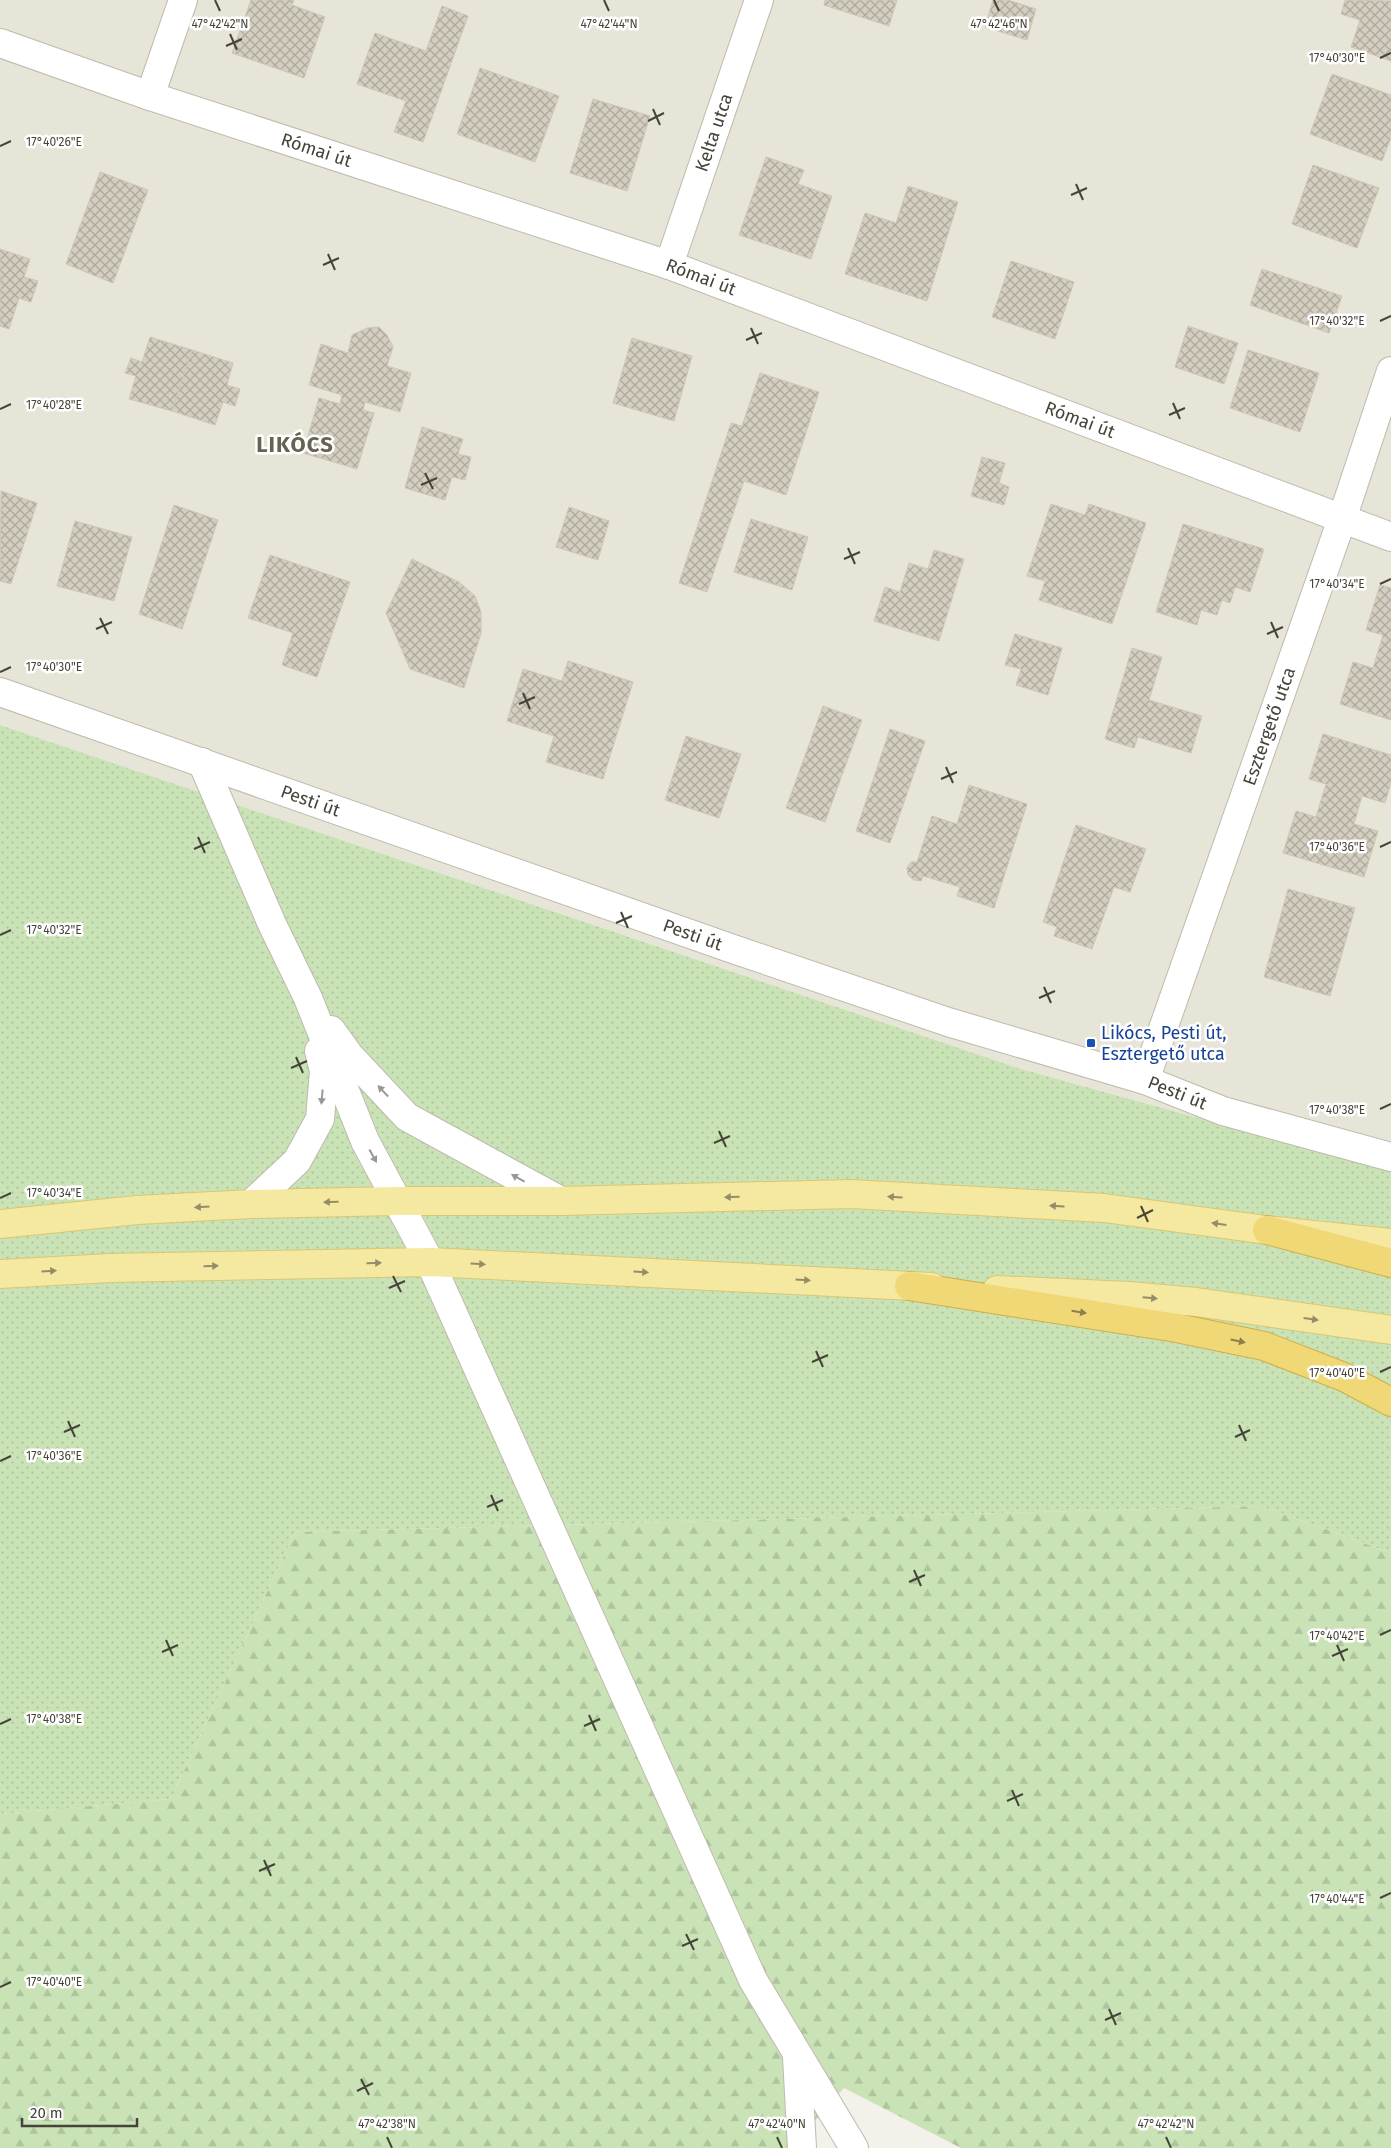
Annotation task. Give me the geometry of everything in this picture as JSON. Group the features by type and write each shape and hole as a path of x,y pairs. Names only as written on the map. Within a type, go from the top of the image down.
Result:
{"highway":[{"path":"1267,1230 1391,1262"},
{"path":"909,1286 1176,1328 1264,1346 1344,1376 1391,1402"}],"main road":[{"path":"0,1224 138,1210 250,1204 398,1201 561,1201 851,1194 1104,1208 1267,1230 1391,1243"},
{"path":"0,1274 110,1268 430,1262 1130,1296 1391,1330"}],"street":[{"path":"150,96 183,0"},
{"name":"Kelta utca","path":"669,265 759,0"},
{"name":"Római út","path":"0,43 150,96 669,265 1391,537"},
{"name":"Esztergető utca","path":"1145,1080 1342,519 1391,371"},
{"name":"Pesti út","path":"0,692 724,946 939,1019 1145,1080 1223,1111 1391,1157"},
{"path":"202,762 272,924 308,998 365,1141 430,1262 753,1980 854,2148"},
{"path":"308,998 349,1055 406,1117 561,1201"},
{"path":"250,1204 297,1161 320,1119 324,1071 308,998"},
{"path":"797,2054 802,2148"}],"shaded area":[{"path":"0,0 1391,0 1391,1171 1021,1069 0,725"}],"green space":[{"path":"0,725 1021,1069 1391,1171 1391,1553 1261,1506 295,1532 171,1799 0,1814"},
{"path":"1261,1506 1391,1553 1391,2148 961,2148 844,2088 790,2148 0,2148 0,1814 171,1799 295,1532"}],"building":[{"path":"251,0 294,0 292,5 325,17 304,78 232,53"},
{"path":"825,0 897,0 889,26 824,5"},
{"path":"993,0 1008,0 1036,9 1027,40 985,27"},
{"path":"1345,0 1391,1 1391,61 1351,47 1360,20 1341,14"},
{"path":"442,6 468,16 423,142 394,132 406,101 357,84 375,33 426,51"},
{"path":"480,68 559,96 535,162 457,134"},
{"path":"1332,74 1391,95 1391,138 1382,161 1310,134"},
{"path":"593,99 650,116 627,191 570,173"},
{"path":"766,157 804,170 798,184 832,196 811,259 739,235"},
{"path":"1313,165 1379,188 1357,248 1292,224"},
{"path":"100,172 148,190 113,283 66,264"},
{"path":"908,186 958,202 927,301 845,274 865,213 896,223"},
{"path":"0,249 30,259 24,277 38,281 31,302 19,298 9,329 0,326"},
{"path":"1011,261 1074,282 1055,339 992,317"},
{"path":"1262,269 1342,296 1329,333 1250,305"},
{"path":"1188,326 1238,343 1224,384 1175,367"},
{"path":"379,327 387,335 393,347 387,366 411,373 400,412 365,402 363,410 374,413 357,469 303,453 319,398 340,404 342,395 309,385 321,344 348,353 352,335 367,328"},
{"path":"150,337 192,350 172,411 129,399 136,376 125,373 131,358 142,362"},
{"path":"632,338 692,356 674,421 613,403"},
{"path":"192,350 233,363 227,385 240,389 235,406 223,402 215,425 172,411"},
{"path":"1248,350 1319,373 1300,432 1230,408"},
{"path":"760,373 819,392 786,495 744,481 707,592 679,583 731,423 742,426"},
{"path":"422,427 463,439 458,454 471,457 465,480 452,477 445,500 405,488"},
{"path":"982,457 1005,463 999,483 1009,487 1004,505 971,496"},
{"path":"1,491 37,503 11,584 0,581"},
{"path":"1051,504 1085,515 1089,504 1146,523 1112,624 1039,600 1045,581 1027,576"},
{"path":"174,505 218,520 182,629 139,614"},
{"path":"569,507 609,521 598,560 556,547"},
{"path":"751,519 808,537 792,590 734,572"},
{"path":"75,521 132,537 114,601 57,586"},
{"path":"1183,524 1264,549 1250,592 1235,587 1230,603 1222,600 1217,615 1201,610 1197,625 1156,612"},
{"path":"934,550 964,559 939,641 874,621 885,587 900,592 909,563 928,569"},
{"path":"270,555 350,582 317,677 282,665 293,633 248,618"},
{"path":"412,559 459,582 475,596 481,612 481,633 464,688 410,669 386,613"},
{"path":"1380,585 1391,588 1391,720 1340,704 1353,662 1373,668 1383,635 1366,630"},
{"path":"1015,634 1062,648 1048,695 1016,685 1021,669 1005,665"},
{"path":"1132,648 1162,657 1149,700 1202,716 1191,753 1138,737 1134,748 1105,739"},
{"path":"568,661 633,682 603,779 546,762 554,736 507,721 523,669 562,681"},
{"path":"823,706 862,720 825,822 786,808"},
{"path":"890,729 925,741 890,843 856,831"},
{"path":"1323,734 1391,755 1391,782 1385,803 1362,796 1354,824 1378,831 1364,877 1283,853 1296,811 1316,817 1326,784 1309,779"},
{"path":"686,736 741,754 719,818 665,800"},
{"path":"969,785 1027,804 994,908 957,896 960,887 923,876 921,881 914,880 908,875 907,868 911,862 917,862 932,816 957,824"},
{"path":"1076,825 1146,849 1130,892 1114,887 1092,949 1054,936 1057,927 1043,922"},
{"path":"1288,889 1355,908 1330,996 1264,977"}],"place":[{"name":"Likócs, Pesti út, Esztergető utca","path":"1091,1043"}],"district":[{"name":"LIKÓCS","path":"295,444"}]}
